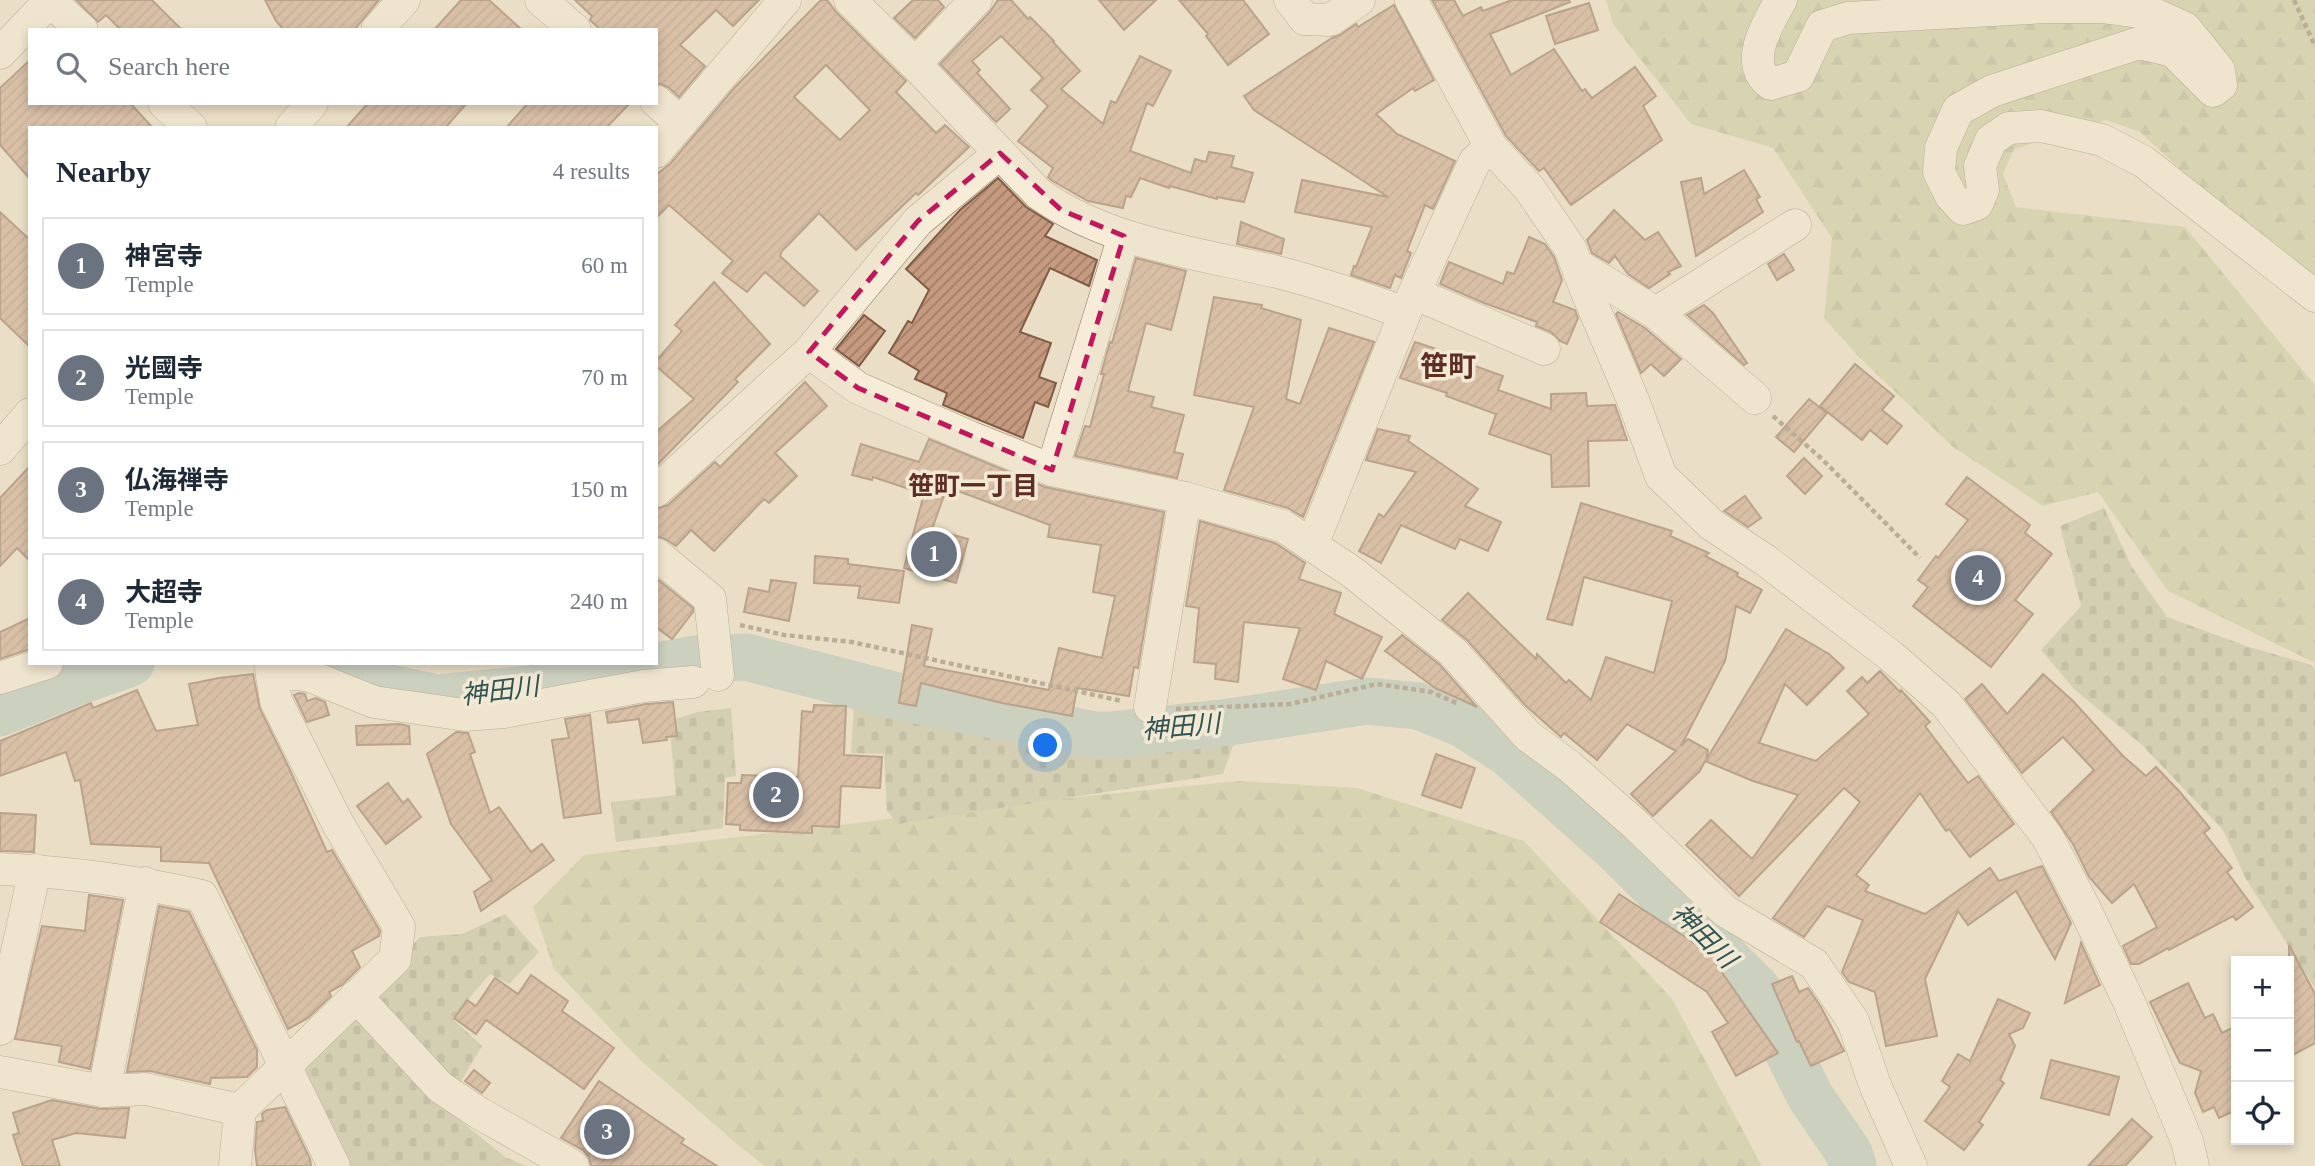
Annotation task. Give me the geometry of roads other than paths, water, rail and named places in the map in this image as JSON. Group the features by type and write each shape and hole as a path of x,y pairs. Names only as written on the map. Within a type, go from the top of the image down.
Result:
{"street":[{"path":"0,53 50,0 80,28"},
{"path":"379,28 404,0"},
{"path":"541,0 573,28"},
{"path":"658,150 785,0"},
{"path":"850,0 1039,194 1060,210 1124,236 1345,291 1411,304 1544,349"},
{"path":"915,64 976,0"},
{"path":"1290,0 1305,19 1330,20 1359,0"},
{"path":"1411,0 1491,147 1530,188 1570,248 1633,400 1661,476 1712,525 1786,576 1891,656 1946,704 2049,838 2129,1002 2187,1141 2193,1166"},
{"path":"1781,0 1764,31 1757,64 1764,79 1771,84 1798,76 1822,26 1847,18 2046,7 2102,7 2154,14 2185,28 2219,70 2221,85 2213,91 2173,51 2139,43 1992,91 1958,110 1941,148 1939,172 1951,196 1963,209 1976,204 1983,190 1980,166 1991,140 2009,128 2041,126 2102,140 2144,162 2315,296"},
{"path":"658,103 681,123"},
{"path":"166,105 189,126"},
{"path":"293,126 310,105"},
{"path":"1312,545 1411,304 1475,161 1491,147"},
{"path":"658,489 809,352 918,221 1000,153"},
{"path":"1656,313 1795,225"},
{"path":"1052,470 1124,236"},
{"path":"1577,265 1656,313 1755,398"},
{"path":"809,352 858,388 970,438 1052,470 1185,498 1283,526 1352,572 1453,652 1528,736 1569,766 1617,808 1725,911 1814,964 1853,1021 1875,1085 1911,1166"},
{"path":"0,449 28,416"},
{"path":"1150,707 1185,498"},
{"path":"235,1166 240,1110 395,959 399,927 337,822 275,701 271,667 310,676 374,702 465,715 503,712 644,686 706,679 713,630 710,599 658,556"},
{"path":"0,678 41,665"},
{"path":"0,869 35,870 145,884 202,896 334,1166"},
{"path":"0,1029 35,870"},
{"path":"104,1091 145,884"},
{"path":"356,996 440,1087 479,1114 573,1166"},
{"path":"2,1079 104,1091 146,1090 240,1110"}],"waterway":[{"name":"神田川","path":"318,665 376,685 437,698 530,689 696,659 746,657 905,698 1095,735 1230,722 1367,701 1418,706 1463,724 1508,753 1617,850 1757,989 1810,1096 1849,1153 1853,1166"},
{"name":"神田川","path":"0,713 125,665"}],"place":[{"name":"神宮寺","path":"934,554"},
{"name":"大超寺","path":"1978,578"},
{"name":"光國寺","path":"776,795"},
{"name":"仏海禅寺","path":"607,1132"}],"district":[{"name":"笹町","path":"1448,366"},
{"name":"笹町一丁目","path":"973,486"}]}
